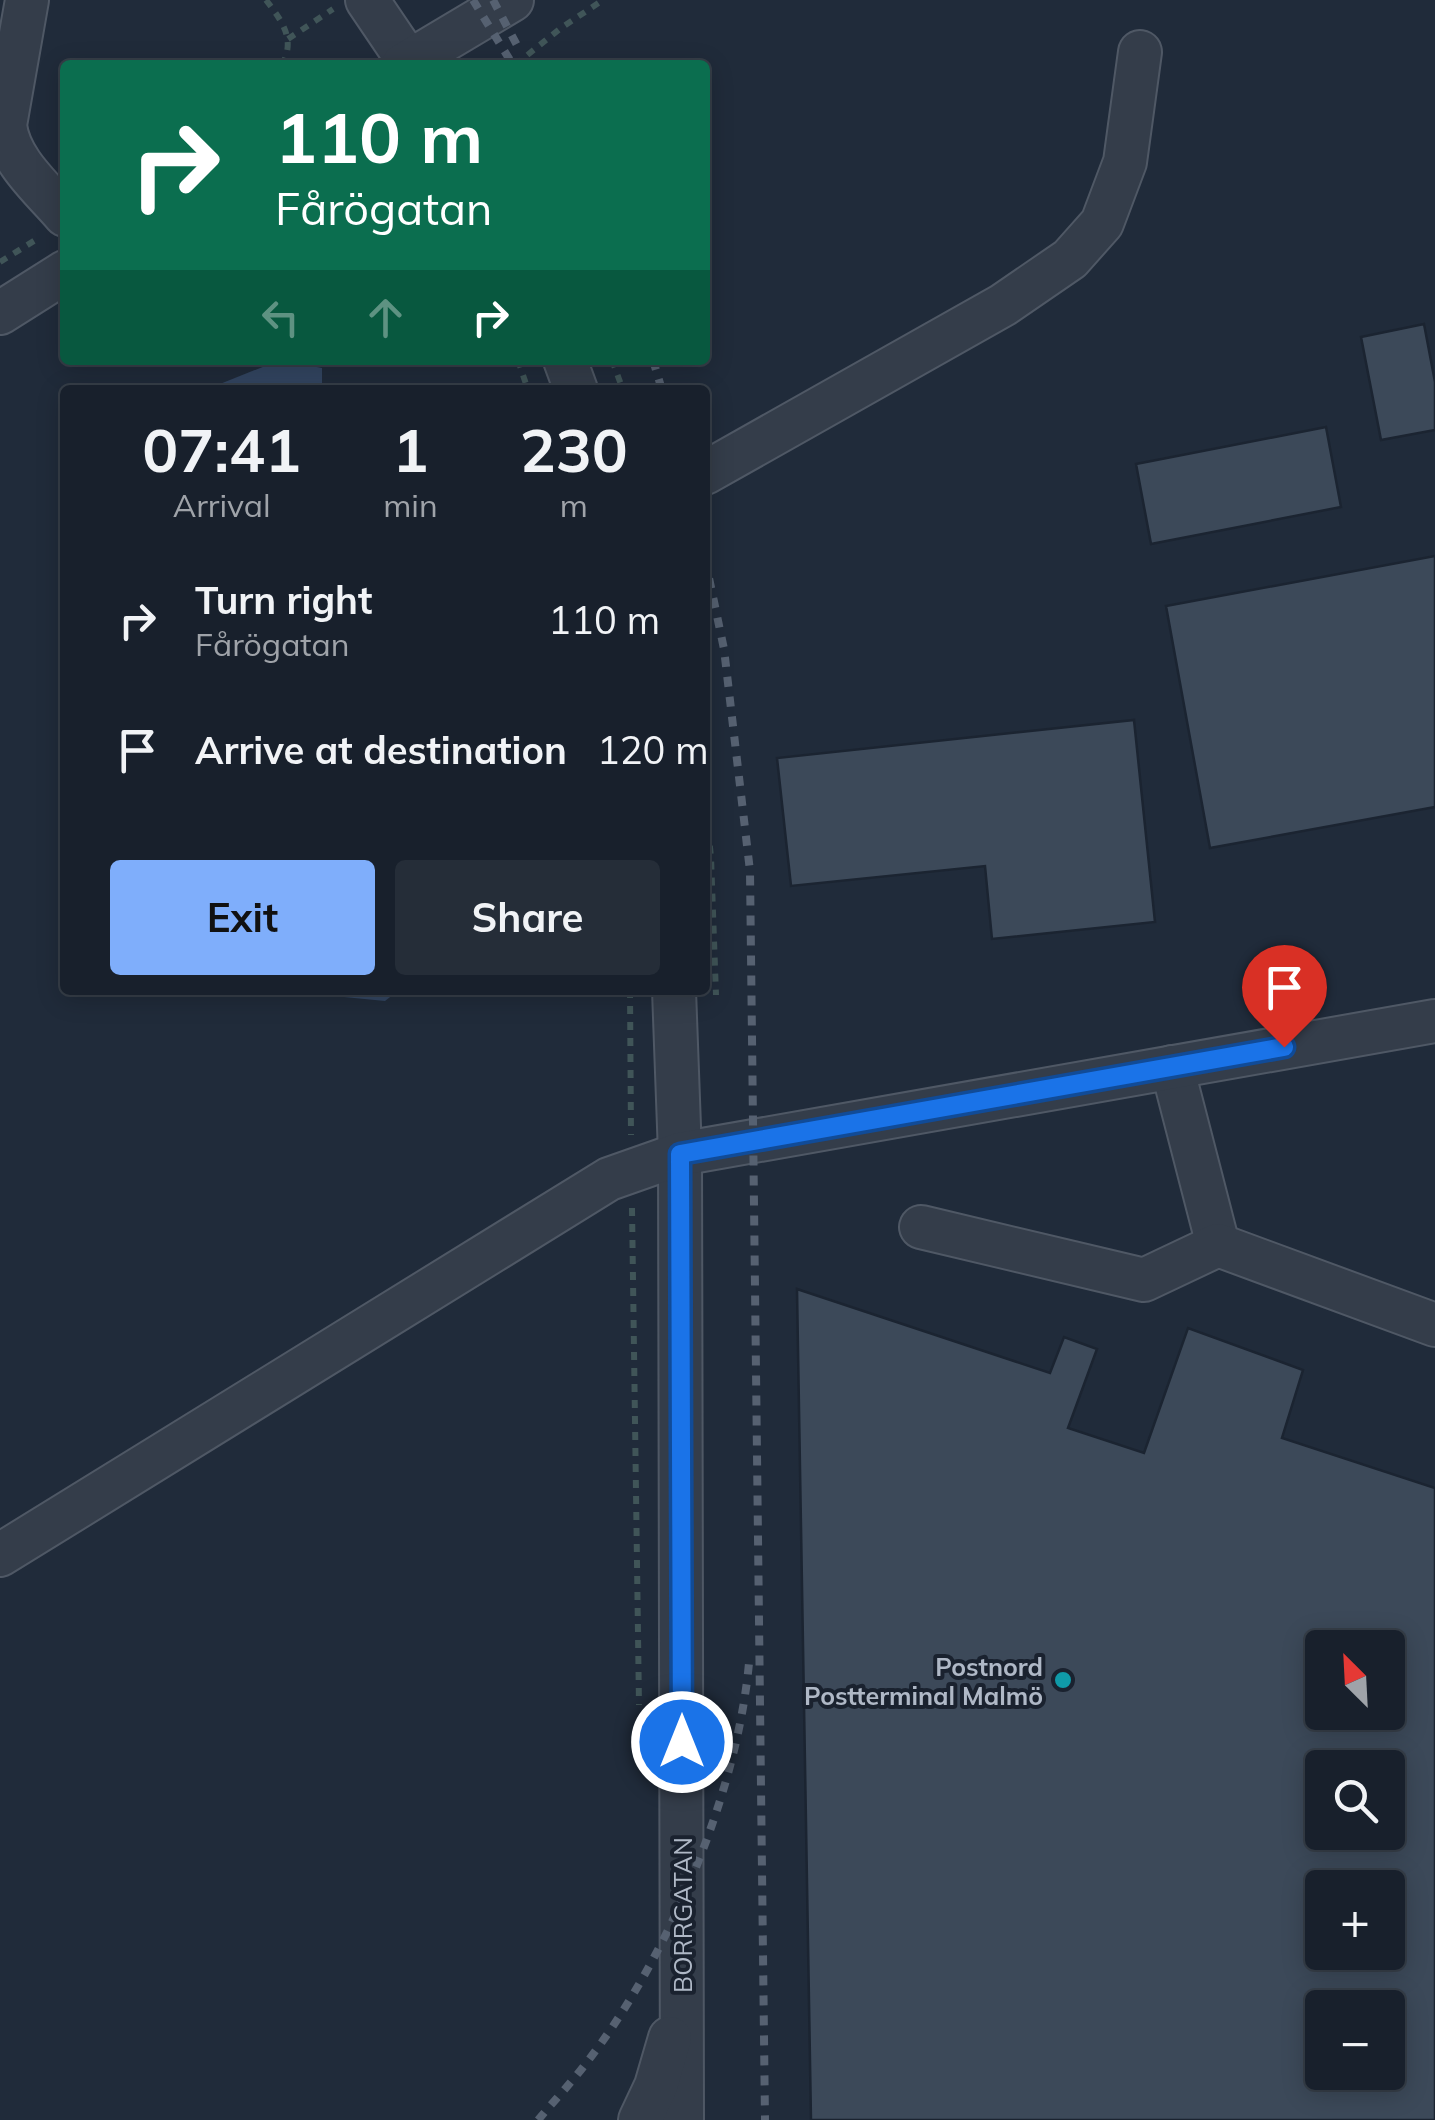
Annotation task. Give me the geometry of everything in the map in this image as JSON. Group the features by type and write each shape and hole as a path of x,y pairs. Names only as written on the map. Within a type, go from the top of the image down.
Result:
{"street":[{"path":"27,0 5,124 6,139 57,224"},
{"path":"367,0 405,60"},
{"path":"414,60 512,0"},
{"path":"710,469 1003,305 1070,259 1102,222 1125,162 1140,52"},
{"path":"0,313 60,275"},
{"name":"BORRGATAN","path":"674,995 680,1154 682,2120"},
{"path":"0,1556 609,1179 680,1154 1435,1020"},
{"path":"1172,1067 1218,1244"},
{"path":"921,1227 1144,1280 1218,1244 1435,1325"},
{"path":"640,2120 656,2086 682,1994"}],"path":[{"path":"266,0 286,29 289,52 285,60"},
{"path":"288,39 347,0"},
{"path":"521,60 603,0"},
{"path":"0,262 57,224"},
{"path":"710,847 716,996"},
{"path":"630,995 639,1725"}],"water":[{"path":"268,365 322,368 322,385 218,385"},
{"path":"323,995 393,995 385,1001"}],"building":[{"path":"1424,324 1435,382 1435,430 1381,440 1361,337"},
{"path":"1326,427 1341,507 1151,544 1136,464"},
{"path":"1435,556 1435,807 1210,848 1166,606"},
{"path":"1134,720 1155,922 992,939 985,866 791,886 777,758"},
{"name":"Postnord Postterminal Malmö","path":"797,1289 1050,1373 1064,1337 1097,1349 1068,1428 1144,1453 1188,1328 1303,1370 1282,1438 1435,1488 1435,2120 811,2120"}],"railway":[{"path":"473,0 510,60"},
{"path":"493,0 519,49"},
{"path":"654,365 660,385"},
{"path":"710,583 724,649 750,871 765,2120"},
{"path":"538,2120 617,2020 671,1925 694,1873 730,1766 749,1663"}],"place":[{"name":"Postnord Postterminal Malmö","path":"1063,1680"}],"route":[{"path":"682,1742 680,1154 1284,1047"}]}
